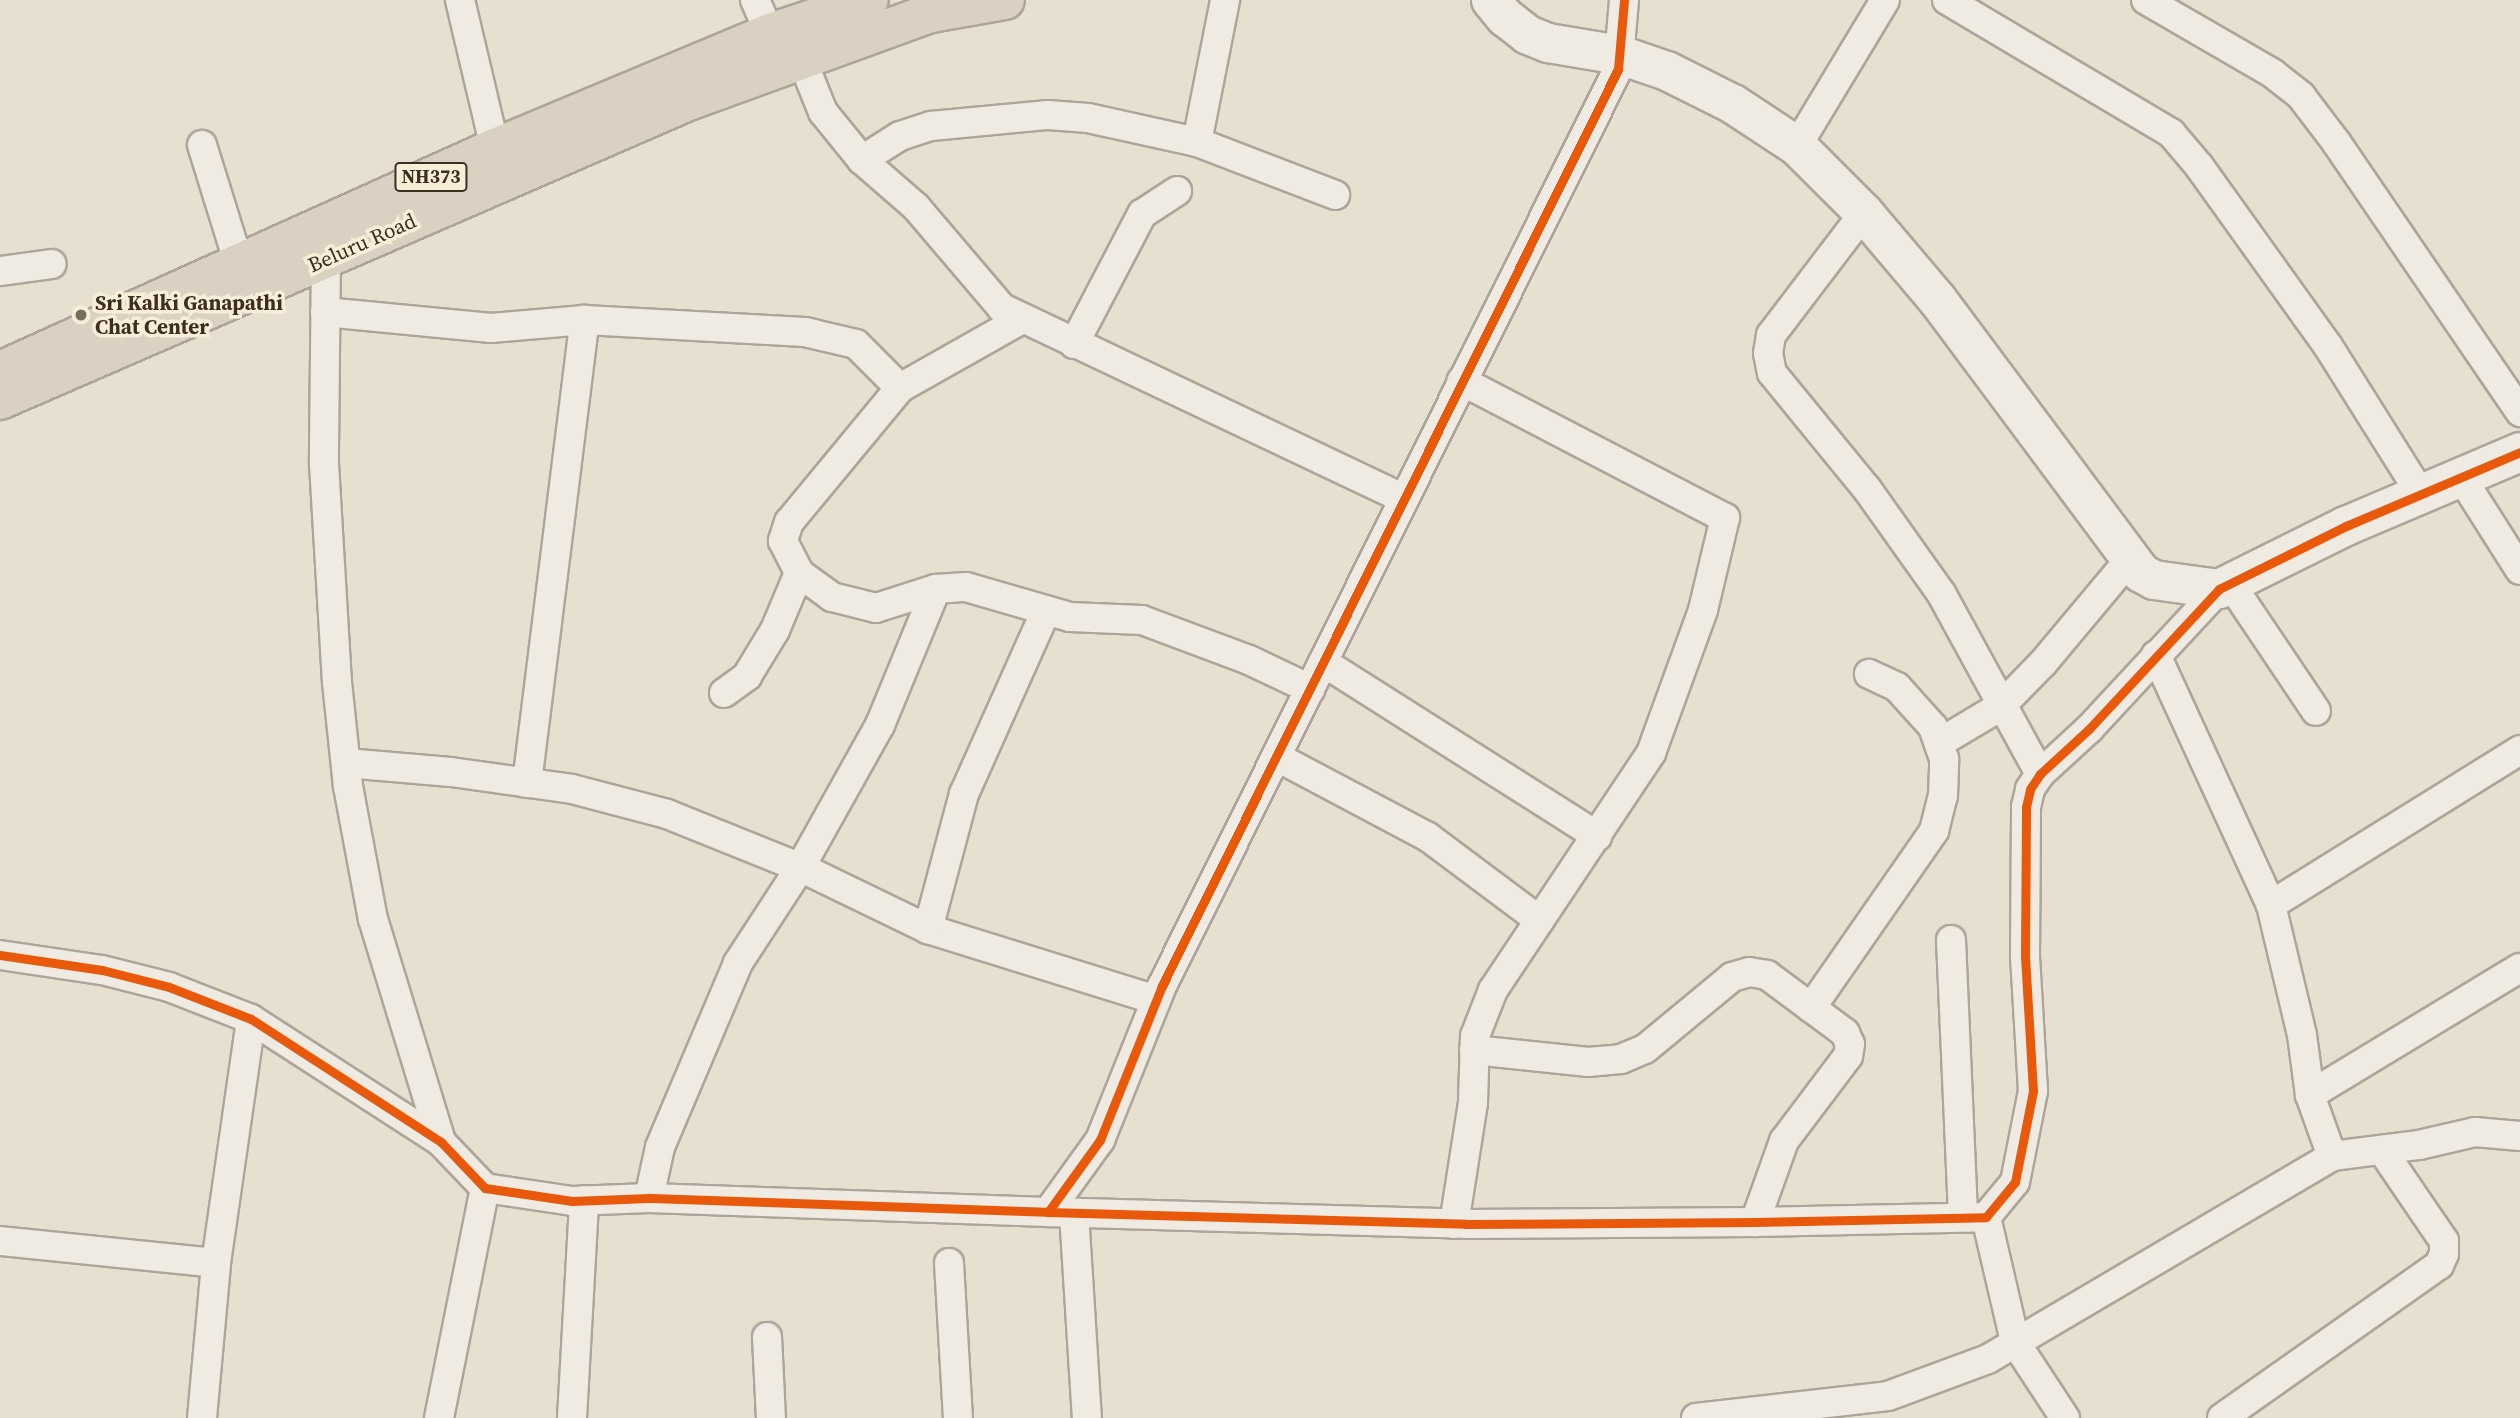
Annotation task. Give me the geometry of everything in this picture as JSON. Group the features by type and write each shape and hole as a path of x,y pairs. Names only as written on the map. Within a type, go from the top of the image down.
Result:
{"highway":[{"name":"NH373","path":"0,371 495,148 762,17 869,0"},
{"name":"NH373","path":"802,60 930,13 1005,0"},
{"name":"Beluru Road","path":"0,400 686,102 802,60"}],"street":[{"path":"460,0 495,148"},
{"path":"1197,142 1225,0"},
{"path":"1491,0 1505,17 1528,35 1548,43 1620,55 1667,71 1722,99 1797,146 1864,213 1937,299 2141,573 2154,580 2224,586 2316,710"},
{"path":"1087,1418 1061,1212 1100,1140 1156,1000 1618,69 1624,0"},
{"path":"1797,146 1885,0"},
{"path":"1947,0 2171,133 2200,166 2328,346 2421,494"},
{"path":"2146,0 2272,73 2301,96 2336,142 2520,412"},
{"path":"802,60 823,112 862,160 916,208 1002,308 1403,498"},
{"path":"862,160 900,136 931,126 1048,115 1088,118 1197,142 1335,195"},
{"path":"202,145 239,264"},
{"path":"1074,344 1142,214 1177,191"},
{"path":"1864,213 1771,335 1768,353 1772,373 1867,489 1941,593 2040,774"},
{"path":"326,259 324,464 337,681 346,762 373,919 441,1142"},
{"path":"0,271 52,264"},
{"path":"325,312 491,328 585,320 805,331 856,344 900,388"},
{"path":"1022,319 900,388 789,522 782,541 799,572 832,597 876,608 936,589 966,587 1070,617 1142,620 1249,660 1310,689"},
{"path":"527,783 585,320"},
{"path":"1454,1224 1473,1103 1475,1036 1493,990 1651,753 1703,610 1726,518 1462,381"},
{"path":"0,955 102,970 169,987 251,1019 441,1142 485,1188 572,1201 649,1198 1454,1224 1974,1217 2015,1182 2033,1091 2025,956 2026,807 2029,789 2040,774 2090,729 2155,655 2224,586 2346,526 2520,452"},
{"path":"2461,477 2520,570"},
{"path":"1939,743 2001,706 2043,663 2130,559"},
{"path":"724,693 747,676 775,630 799,572"},
{"path":"649,1198 660,1147 738,963 800,868 880,726 936,589"},
{"path":"928,929 964,794 1046,611"},
{"path":"2155,655 2271,905 2302,1035 2311,1095 2332,1156"},
{"path":"1323,662 1597,836"},
{"path":"1811,1008 1934,831 1943,783 1944,759 1933,727 1897,687 1869,674"},
{"path":"2271,905 2520,750"},
{"path":"1277,757 1428,837 1539,920"},
{"path":"346,762 451,772 572,789 667,814 800,868 928,929 1156,1000"},
{"path":"1951,940 1974,1217 2015,1342 2065,1418"},
{"path":"2311,1095 2520,968"},
{"path":"1474,1050 1588,1062 1621,1059 1645,1049 1732,977 1749,972 1767,975 1845,1033 1850,1044 1848,1056 1784,1142 1755,1222"},
{"path":"202,1418 216,1263 251,1019"},
{"path":"1696,1418 1891,1407 1988,1359 2332,1156 2419,1145 2475,1132 2520,1136"},
{"path":"2222,1418 2439,1265 2444,1254 2444,1241 2382,1150"},
{"path":"439,1418 485,1188"},
{"path":"572,1418 584,1200"},
{"path":"0,1241 216,1263"},
{"path":"949,1263 957,1418"},
{"path":"767,1337 771,1418"}],"cycle path":[{"path":"0,955 102,970 169,987 251,1019 441,1142 485,1188 572,1201 649,1198 1048,1212 1100,1140 1162,986 1618,69 1624,0"},
{"path":"1048,1212 1466,1224 1986,1217 2015,1182 2033,1091 2025,956 2026,807 2030,789 2040,774 2089,729 2219,589 2346,526 2520,452"}],"place":[{"name":"Sri Kalki Ganapathi Chat Center","path":"81,315"}]}
